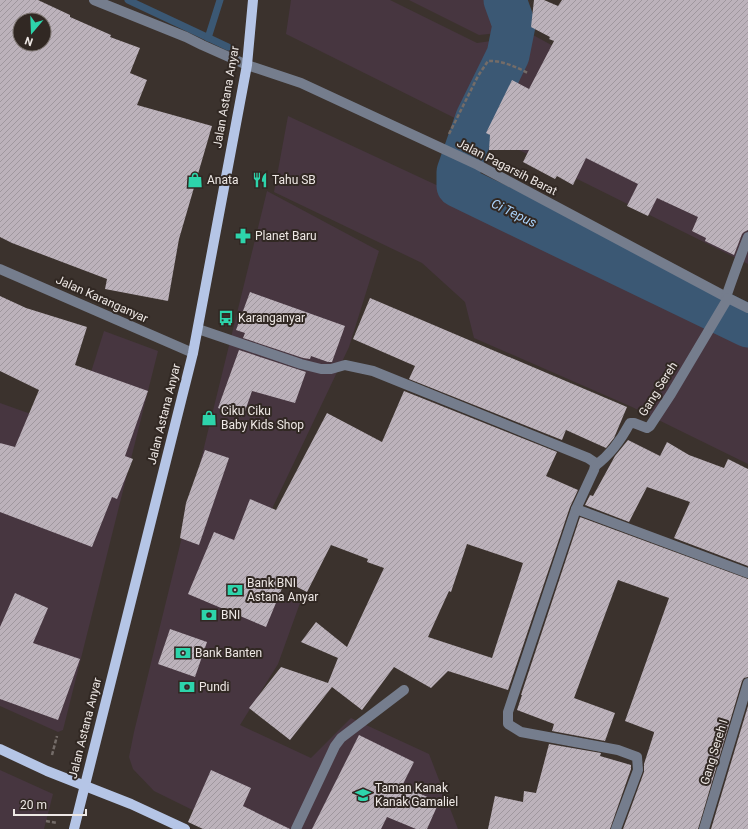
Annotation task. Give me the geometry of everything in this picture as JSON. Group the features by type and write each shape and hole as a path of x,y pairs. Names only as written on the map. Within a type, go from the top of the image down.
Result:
{"main road":[{"name":"Jalan Astana Anyar","path":"74,829 193,353 247,64 253,0"},
{"path":"0,749 47,771 131,804 185,829"}],"street":[{"name":"Jalan Pagarsih Barat","path":"94,0 186,37 202,46 301,84 478,165 726,300 748,308"},
{"name":"Gang Sereh","path":"595,466 612,451 630,423 647,428 650,426 671,394 726,300 748,237"},
{"name":"Jalan Karanganyar","path":"0,269 193,353"},
{"path":"198,328 301,364 321,369 346,366 372,371 588,458 594,462 594,470 576,509 508,712 508,724 521,732 618,750 637,757 638,770 616,829"},
{"path":"576,509 748,572"},
{"name":"Gang Sereh I","path":"704,829 748,683"},
{"path":"296,829 335,746 342,738 404,690"}],"path":[{"path":"449,134 478,76 488,61 493,60 528,73"}],"shaded area":[{"path":"291,0 390,0 477,43 533,35 748,152 748,264 286,34"},
{"path":"409,0 513,0 527,30 479,35"},
{"path":"288,116 748,330 748,464 632,407 474,338 465,302 422,263 274,192"},
{"path":"267,191 379,251 349,347 239,578 300,603 278,664 240,725 311,758 351,718 429,754 458,829 231,829 154,791 133,769 129,757"},
{"path":"104,331 158,351 63,730 58,732 0,706 0,403 73,429"},
{"path":"0,770 53,794 44,829 0,829"}],"building":[{"path":"0,0 38,0 70,15 70,17 111,35 110,37 140,48 130,73 147,80 137,105 212,126 179,239 168,301 105,289 107,279 12,243 0,237"},
{"path":"534,0 544,0 558,6 562,0 748,0 748,230 742,234 734,255 705,241 706,238 692,231 698,217 657,198 648,216 627,206 638,184 586,158 573,185 557,176 555,179 523,162 529,150 489,150 490,135 486,133 512,80 529,89 554,41 549,39 550,37 531,27"},
{"path":"250,292 345,326 332,362 311,356 310,359 303,358 243,338 245,333 236,330"},
{"path":"0,296 26,308 87,327 75,365 148,391 125,456 133,459 117,499 112,497 92,547 0,512 0,443 15,447 39,390 0,371"},
{"path":"370,298 627,407 614,438 606,448 566,430 562,440 409,379 415,366 353,339"},
{"path":"239,350 306,372 295,403 252,391 243,417 218,408"},
{"path":"404,391 557,452 546,476 578,490 570,507 508,690 448,671 431,688 394,667 362,710 332,687 290,740 249,708 281,667 328,683 338,658 301,642 316,622 347,647 384,568 367,562 368,559 331,545 307,592 285,581 266,627 188,594 214,532 234,540 250,499 276,510 327,413 382,442","holes":["467,544 523,563 492,658 428,637 449,591 451,592"]},
{"path":"628,440 660,456 667,442 689,455 724,468 728,459 748,469 748,566 674,538 690,502 647,487 629,522 585,505 590,495 593,496 615,456"},
{"path":"205,450 229,458 199,545 180,538 186,503"},
{"path":"580,517 748,579 748,677 744,678 742,681 698,829 623,829 644,772 644,764 654,733 625,721 669,598 618,580 574,698 615,713 605,741 552,731 554,724 517,710"},
{"path":"15,593 48,608 33,643 80,659 58,720 0,699 0,627"},
{"name":"Bank Banten","path":"170,629 207,642 195,677 158,664"},
{"path":"748,706 748,829 711,829"},
{"name":"Taman Kanak Kanak Gamaliel","path":"359,735 414,762 402,786 439,802 427,829 416,829 387,817 381,829 312,829"},
{"path":"549,744 601,753 600,756 631,765 631,769 610,829 488,829 495,796 523,802 524,791 536,793"},
{"path":"211,770 251,788 243,806 290,829 203,829 188,822"}],"waterway":[{"path":"128,0 228,47"},
{"path":"208,38 220,0"},
{"name":"Ci Tepus","path":"505,0 514,25 508,55 477,118 458,172 458,186 748,326"}],"place":[{"name":"Anata","path":"195,180"},
{"name":"Tahu SB","path":"260,180"},
{"name":"Planet Baru","path":"243,236"},
{"name":"Karanganyar","path":"226,318"},
{"name":"Ciku Ciku Baby Kids Shop","path":"209,418"},
{"name":"Bank BNI Astana Anyar","path":"235,590"},
{"name":"BNI","path":"209,615"},
{"name":"Bank Banten","path":"183,653"},
{"name":"Pundi","path":"187,687"},
{"name":"Taman Kanak Kanak Gamaliel","path":"363,795"}]}
